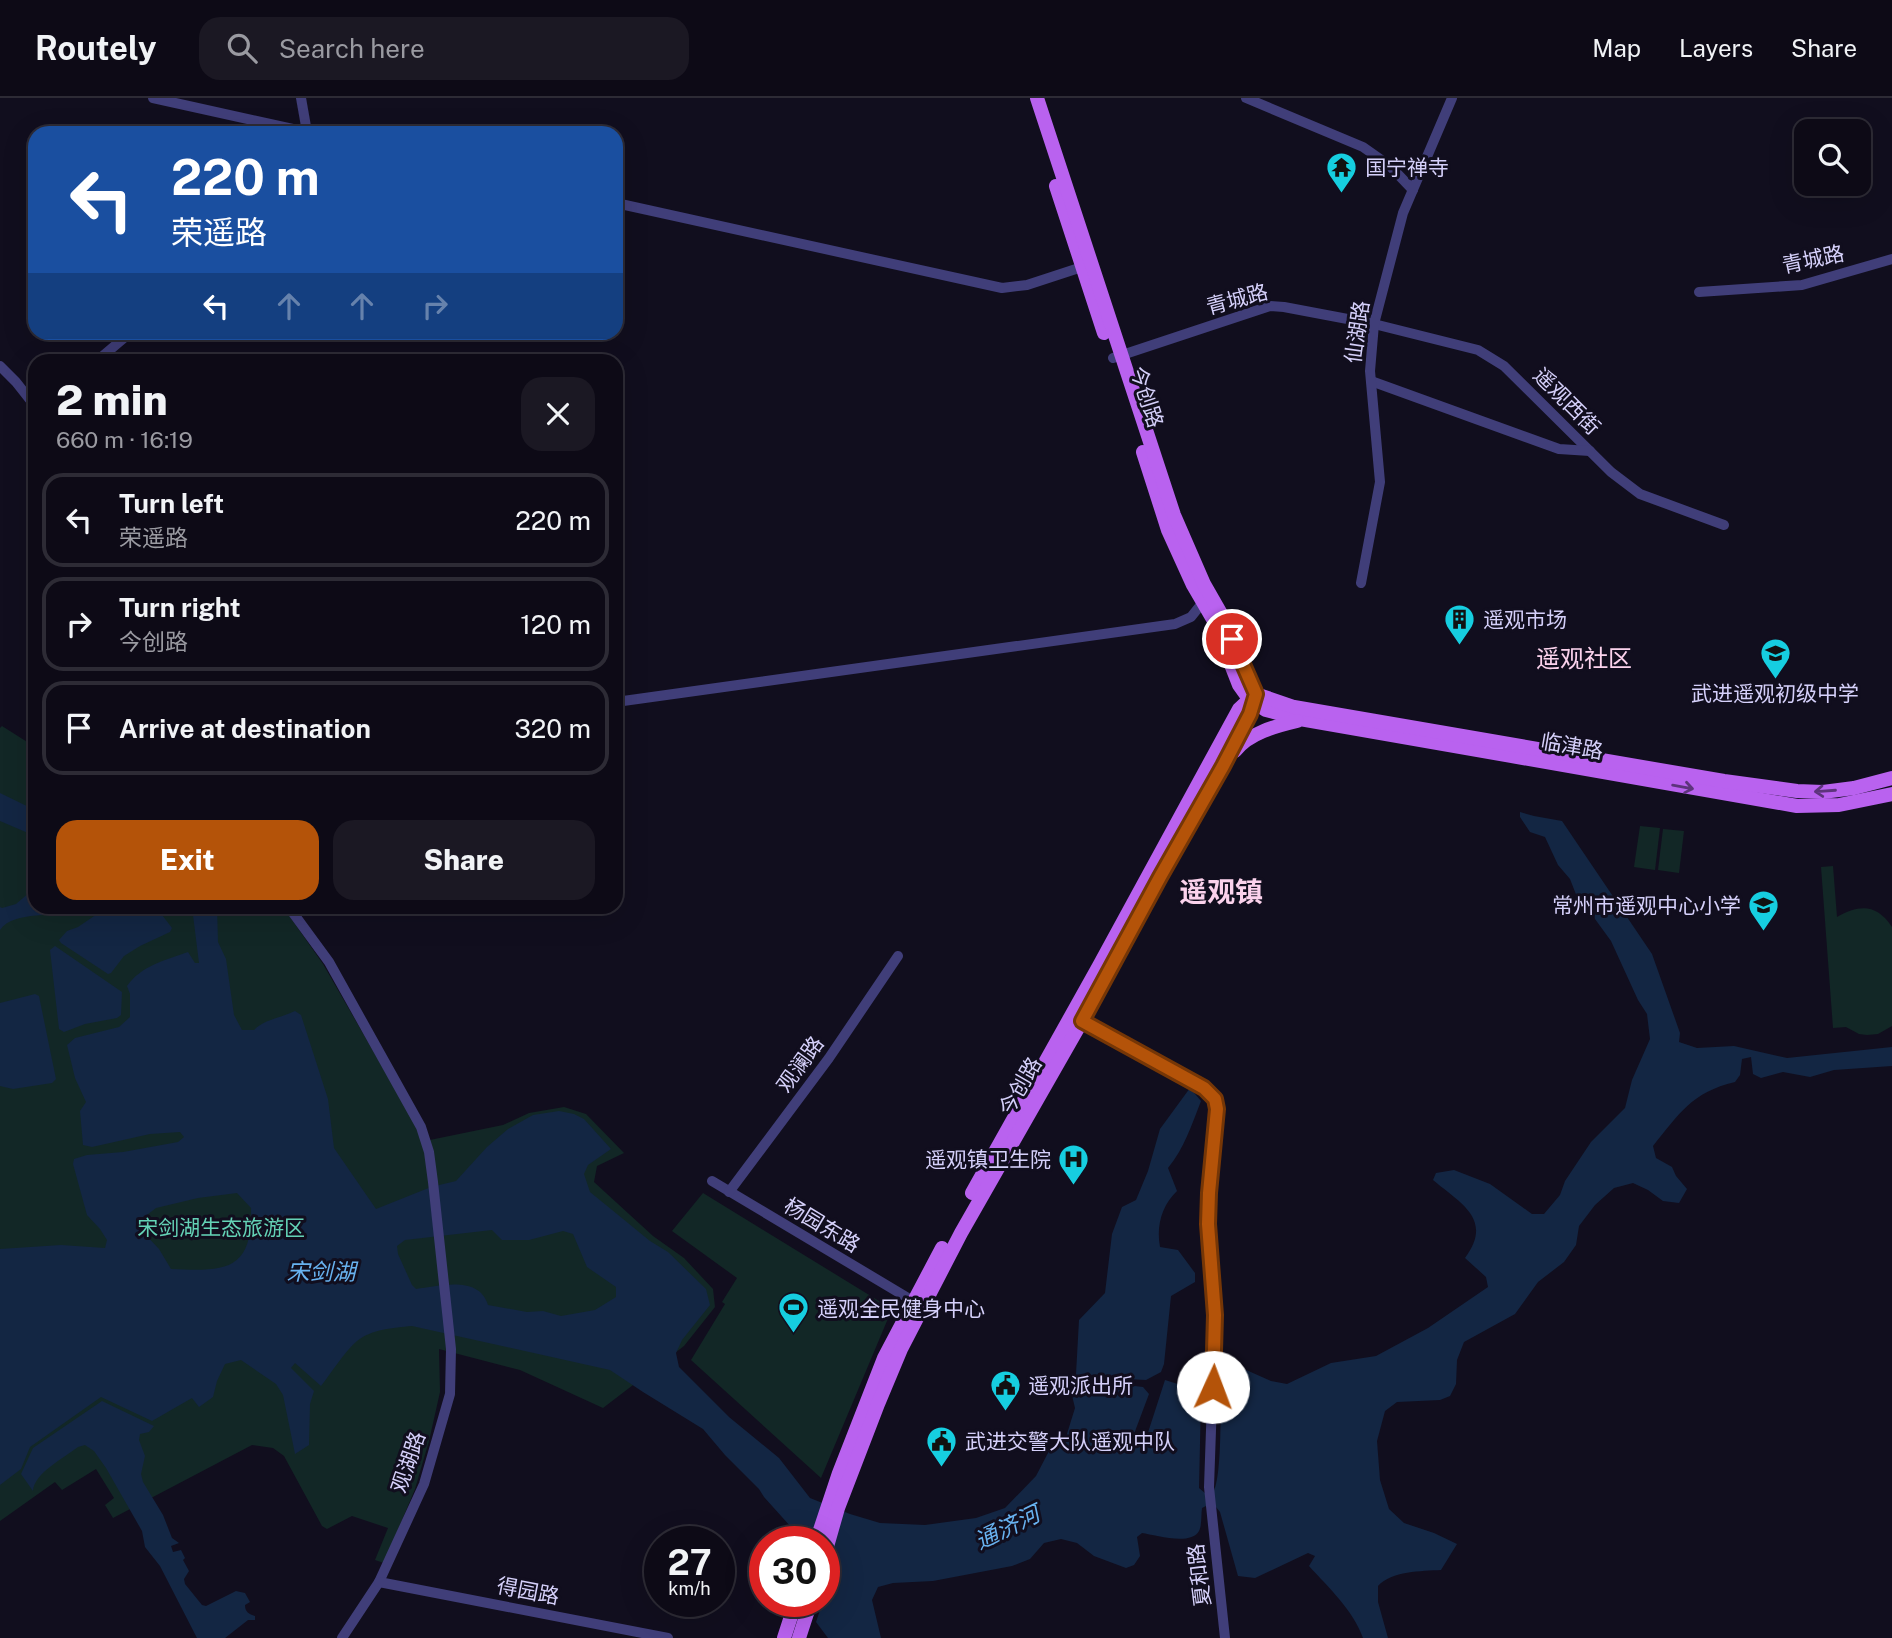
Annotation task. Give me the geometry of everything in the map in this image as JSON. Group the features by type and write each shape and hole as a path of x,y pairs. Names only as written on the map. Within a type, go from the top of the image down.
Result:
{"main road":[{"name":"今创路","path":"833,1506 901,1349 961,1233 1223,766 1253,698 1224,619 1204,584 1174,515 1082,267 1027,98"},
{"name":"今创路","path":"1037,98 1168,530 1193,585 1214,621 1240,685 1253,698"},
{"name":"今创路","path":"833,1506 884,1359 913,1301 1239,709 1253,698"},
{"name":"临津路","path":"1253,698 1266,710 1302,719 1797,806 1839,805 1892,794"},
{"name":"临津路","path":"1253,698 1710,779 1797,791 1824,792 1854,788 1892,778"},
{"path":"1223,766 1240,745 1259,733 1302,719"},
{"path":"828,1526 833,1506"},
{"path":"783,1638 790,1617"},
{"path":"799,1638 806,1617"}],"street":[{"path":"153,98 281,126"},
{"path":"301,98 308,126"},
{"path":"1246,98 1363,147 1390,166 1413,190"},
{"name":"仙湖路","path":"1361,583 1380,482 1370,381 1374,324 1403,213 1452,98"},
{"path":"256,126 257,121"},
{"path":"623,205 1002,288 1027,285 1082,267"},
{"name":"青城路","path":"1699,292 1802,285 1892,259"},
{"name":"青城路","path":"1117,357 1270,306 1374,324"},
{"name":"遥观西街","path":"1374,324 1478,350 1504,366 1611,472 1640,494 1724,525"},
{"path":"105,354 122,340"},
{"path":"0,366 28,397"},
{"path":"1370,381 1559,450 1590,451"},
{"path":"623,701 1175,624 1191,617 1202,602"},
{"name":"观湖路","path":"294,914 329,962 421,1127 429,1152 451,1349 450,1394 424,1484 379,1581 342,1638"},
{"name":"观澜路","path":"729,1192 829,1058 898,956"},
{"name":"夏和路","path":"1082,1021 1204,1088 1215,1099 1217,1109 1208,1224 1215,1315 1209,1487 1225,1638"},
{"name":"杨园东路","path":"712,1181 913,1301"},
{"name":"得园路","path":"379,1581 668,1638"}],"green space":[{"name":"宋剑湖生态旅游区","path":"2,726 28,742 28,914 288,914 323,964 425,1141 503,1125 529,1113 564,1107 586,1114 624,1153 597,1166 594,1182 653,1236 684,1258 713,1289 715,1307 684,1346 603,1408 520,1370 439,1349 440,1392 429,1441 415,1489 384,1563 375,1560 388,1528 352,1516 327,1529 322,1526 284,1456 273,1448 252,1445 113,1518 105,1505 114,1498 96,1469 62,1490 55,1482 0,1521"},
{"path":"1640,826 1660,828 1655,870 1634,867"},
{"path":"1663,829 1684,831 1679,873 1658,870"},
{"path":"1833,866 1837,917 1853,910 1867,908 1880,914 1892,927 1892,1026 1878,1034 1859,1034 1846,1027 1833,1028 1821,867"},
{"name":"遥观全民健身中心","path":"703,1193 892,1309 821,1478 691,1360 725,1304 722,1302 737,1278 672,1231"}],"water":[{"path":"0,793 28,807 28,833 0,821"},
{"path":"1520,812 1562,821 1652,954 1680,1033 1679,1042 1697,1048 1734,1046 1787,1058 1892,1047 1892,1066 1834,1070 1810,1077 1783,1072 1761,1078 1753,1074 1751,1057 1742,1059 1740,1075 1735,1082 1720,1086 1697,1098 1679,1114 1653,1146 1656,1158 1672,1167 1687,1189 1679,1203 1663,1201 1633,1183 1614,1188 1595,1205 1579,1226 1576,1245 1564,1262 1538,1282 1515,1314 1464,1342 1457,1360 1456,1384 1450,1396 1440,1400 1397,1402 1385,1411 1377,1441 1380,1480 1389,1509 1404,1523 1457,1544 1441,1570 1391,1577 1378,1586 1378,1602 1388,1638 1363,1638 1347,1609 1309,1566 1315,1556 1308,1553 1255,1578 1238,1576 1220,1512 1216,1507 1206,1506 1202,1508 1199,1531 1189,1538 1142,1533 1137,1537 1140,1556 1134,1565 1126,1568 1094,1556 1077,1543 1061,1539 1044,1543 1030,1559 1012,1566 933,1581 893,1583 878,1587 872,1600 881,1638 828,1638 816,1622 818,1617 840,1617 840,1526 790,1526 703,1429 610,1370 412,1326 383,1330 363,1337 347,1351 321,1386 295,1363 291,1368 314,1391 310,1404 309,1445 295,1454 283,1395 276,1384 241,1360 225,1364 213,1397 199,1407 192,1398 152,1421 101,1397 30,1447 21,1469 0,1485 0,1249 61,1245 105,1248 107,1240 87,1215 73,1164 74,1159 178,1142 184,1137 180,1132 150,1134 92,1147 83,1145 80,1111 86,1102 75,1078 67,1045 75,1038 119,1027 130,1017 130,994 127,986 139,973 188,952 195,963 199,963 193,914 217,914 218,942 226,959 234,1015 242,1030 254,1030 268,1021 295,1011 301,1015 328,1099 334,1148 376,1209 431,1187 456,1181 487,1147 508,1129 533,1115 559,1111 584,1119 611,1149 588,1165 584,1174 590,1192 650,1241 668,1252 706,1289 710,1305 682,1340 676,1353 679,1367 729,1417 779,1458 810,1498 880,1523 925,1525 976,1518 1005,1508 1036,1476 1049,1451 1066,1437 1075,1408 1071,1391 1076,1374 1079,1320 1105,1293 1112,1234 1122,1207 1136,1200 1160,1129 1190,1088 1201,1101 1183,1145 1168,1168 1177,1191 1164,1209 1159,1239 1160,1247 1178,1250 1195,1273 1195,1282 1171,1296 1161,1372 1146,1380 1128,1379 1126,1385 1143,1387 1149,1394 1131,1442 1143,1448 1165,1380 1181,1385 1189,1395 1201,1398 1199,1488 1206,1494 1213,1493 1220,1454 1221,1373 1228,1368 1244,1369 1271,1381 1287,1384 1331,1363 1376,1356 1428,1328 1488,1287 1486,1277 1465,1258 1473,1244 1475,1222 1463,1205 1433,1180 1436,1173 1454,1170 1490,1184 1532,1214 1544,1214 1560,1195 1565,1181 1591,1142 1625,1108 1632,1080 1650,1039 1647,1014 1611,941 1595,919 1592,907 1577,897 1570,879 1558,865 1545,837 1530,832 1520,817","holes":["237,1193 251,1208 247,1245 231,1264 220,1268 171,1269 159,1249 143,1232 143,1218 156,1208 198,1198","492,1230 502,1240 529,1240 563,1231 573,1234 587,1267 616,1287 616,1297 595,1310 561,1316 543,1311 527,1312 488,1305 476,1289 468,1286 447,1285 416,1289 398,1254 397,1246 405,1240"]},
{"path":"28,894 28,914 50,914 15,919 0,930 0,907 16,904"},
{"path":"97,914 161,914 172,928 170,932 124,956 108,974 59,940 67,931"},
{"path":"55,946 122,992 121,1015 64,1032 59,1029 50,950"},
{"path":"35,994 39,996 56,1079 52,1083 13,1089 0,1086 0,1003"},
{"path":"102,1401 154,1426 149,1432 140,1434 139,1440 145,1456 141,1474 172,1538 179,1543 171,1546 173,1552 181,1550 185,1558 183,1560 189,1571 184,1579 185,1584 202,1605 206,1606 236,1591 245,1593 250,1602 245,1605 246,1609 255,1616 255,1620 248,1620 225,1638 197,1638 160,1566 145,1547 142,1531 106,1468 94,1451 85,1445 78,1447 44,1472 38,1478 33,1491 21,1474 33,1448"}],"place":[{"name":"国宁禅寺","path":"1342,194"},
{"name":"遥观市场","path":"1460,646"},
{"name":"武进遥观初级中学","path":"1775,680"},
{"name":"常州市遥观中心小学","path":"1764,932"},
{"name":"遥观镇卫生院","path":"1074,1186"},
{"name":"遥观全民健身中心","path":"794,1335"},
{"name":"遥观派出所","path":"1005,1412"},
{"name":"武进交警大队遥观中队","path":"942,1468"}],"district":[{"name":"遥观社区","path":"1584,658"},
{"name":"遥观镇","path":"1221,891"}],"route":[{"path":"1213,1387 1215,1315 1208,1224 1217,1121 1215,1099 1204,1088 1082,1021 1250,714 1256,694 1232,639"}],"water label":[{"name":"宋剑湖","path":"321,1271"},
{"name":"通济河","path":"1007,1527"}]}
